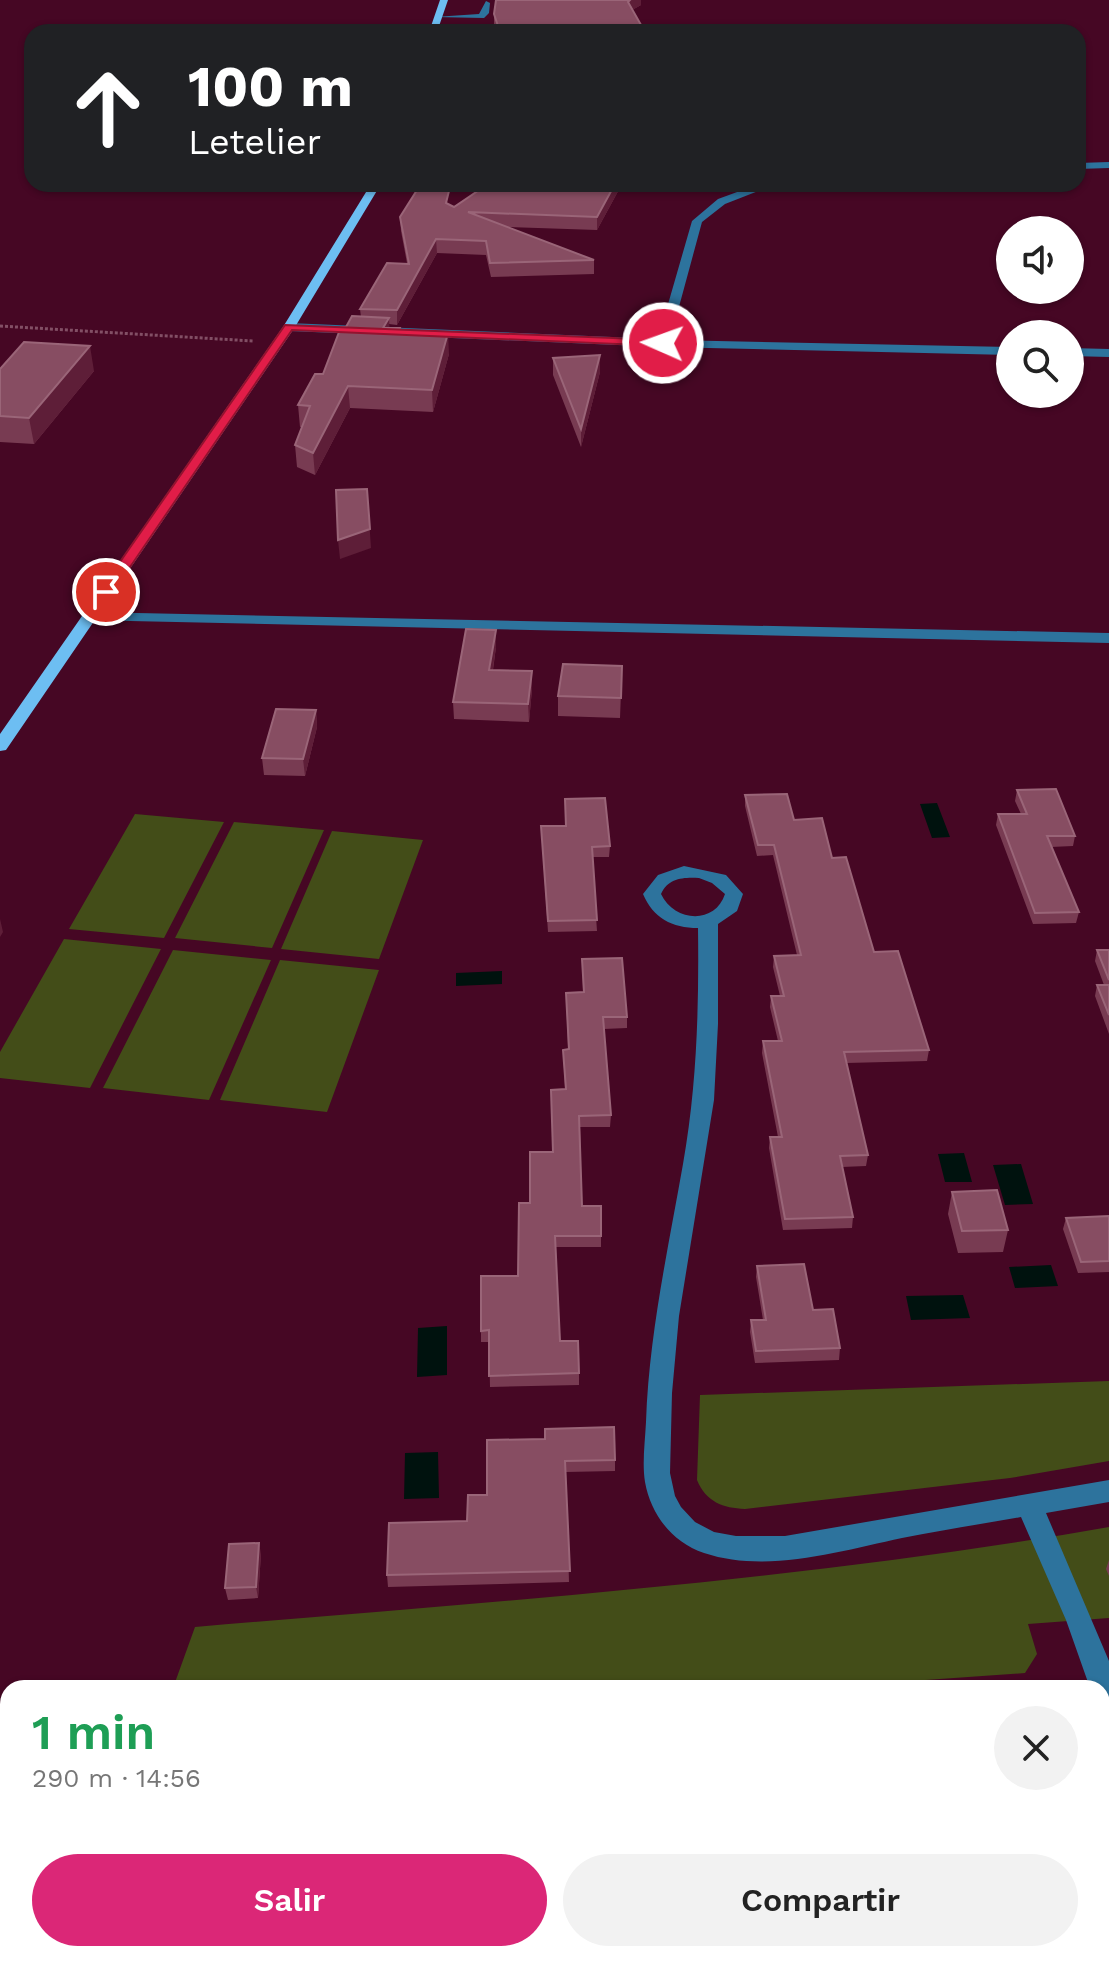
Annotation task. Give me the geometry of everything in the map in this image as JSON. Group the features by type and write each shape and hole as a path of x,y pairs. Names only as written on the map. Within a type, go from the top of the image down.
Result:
{"main road":[{"path":"436,24 444,0"},
{"path":"0,746 289,327 371,192"}],"street":[{"path":"438,17 481,16 485,13 486,3"},
{"path":"1086,166 1109,165"},
{"path":"663,343 697,221 709,209 746,192"},
{"path":"289,327 663,343 996,351"},
{"path":"1084,352 1109,353"},
{"path":"89,617 1109,638"},
{"path":"708,921 707,1054 700,1125 667,1303 658,1394 658,1483 663,1498 687,1532 708,1543 739,1547 842,1538 1109,1491"},
{"path":"1029,1504 1080,1620 1101,1680"}],"path":[{"path":"0,326 278,342"}],"green space":[{"path":"135,814 224,822 164,938 69,929"},
{"path":"234,822 324,830 272,948 175,938"},
{"path":"332,831 423,840 379,959 281,949"},
{"path":"64,939 161,949 90,1088 0,1078 0,1052"},
{"path":"173,950 271,960 209,1100 103,1088"},
{"path":"280,960 379,970 327,1112 220,1100"},
{"path":"1109,1381 1109,1461 1010,1478 745,1509 729,1507 710,1499 697,1480 700,1395"},
{"path":"1109,1527 1109,1618 1028,1624 1037,1654 1025,1673 926,1680 176,1680 195,1627 653,1587 996,1545"}],"shaded area":[{"path":"937,803 950,837 932,838 920,804"},
{"path":"502,971 502,984 456,986 456,973"},
{"path":"964,1153 972,1182 945,1182 938,1154"},
{"path":"1021,1164 1033,1204 1005,1205 993,1165"},
{"path":"1051,1265 1058,1286 1015,1288 1009,1267"},
{"path":"963,1295 970,1318 911,1320 906,1296"},
{"path":"447,1326 447,1375 417,1377 418,1328"},
{"path":"438,1452 439,1498 404,1499 405,1453"}],"building":[{"path":"496,0 630,0 628,2 640,24 497,24 494,14"},
{"path":"416,192 449,192 446,203 454,207 476,192 611,192 597,217 468,212 594,260 490,263 486,241 436,239 397,310 360,309 387,263 409,264 400,217"},
{"path":"352,316 389,318 383,328 400,328 399,332 448,333 432,390 348,386 313,453 295,445 310,406 298,405 315,374 323,374 341,327 346,327"},
{"path":"24,342 90,346 29,418 0,416 0,369"},
{"path":"600,355 581,429 553,358"},
{"path":"367,489 370,529 338,540 336,490"},
{"path":"466,629 496,630 489,670 532,671 528,704 453,702"},
{"path":"563,664 622,666 621,698 558,696"},
{"path":"276,709 316,710 303,759 262,758"},
{"path":"1056,789 1075,836 1047,836 1079,912 1035,913 998,814 1027,814 1017,790"},
{"path":"787,794 794,820 822,818 832,858 846,857 874,952 898,951 929,1050 844,1052 868,1155 840,1156 853,1217 785,1219 770,1137 782,1137 763,1041 782,1041 771,996 784,996 774,956 801,955 774,845 758,845 745,795"},
{"path":"605,798 610,846 592,847 597,920 548,921 541,826 566,826 565,799"},
{"path":"1097,950 1109,950 1109,980"},
{"path":"622,958 627,1017 603,1017 611,1115 579,1116 582,1206 601,1206 601,1236 555,1236 560,1341 578,1341 579,1373 489,1376 489,1330 481,1331 481,1276 518,1276 519,1203 530,1203 530,1152 553,1152 551,1090 566,1089 563,1050 569,1049 566,993 584,992 582,959"},
{"path":"1097,985 1109,985 1109,1015"},
{"path":"997,1190 1008,1230 962,1231 952,1192"},
{"path":"1109,1216 1109,1261 1081,1262 1066,1218"},
{"path":"804,1264 813,1310 833,1309 840,1348 756,1351 751,1320 766,1320 757,1266"},
{"path":"614,1427 615,1460 565,1461 570,1571 387,1575 389,1523 467,1521 468,1495 487,1495 487,1440 545,1439 545,1429"},
{"path":"259,1543 256,1587 225,1588 229,1544"}],"route":[{"path":"106,592 289,327 663,343"}]}
